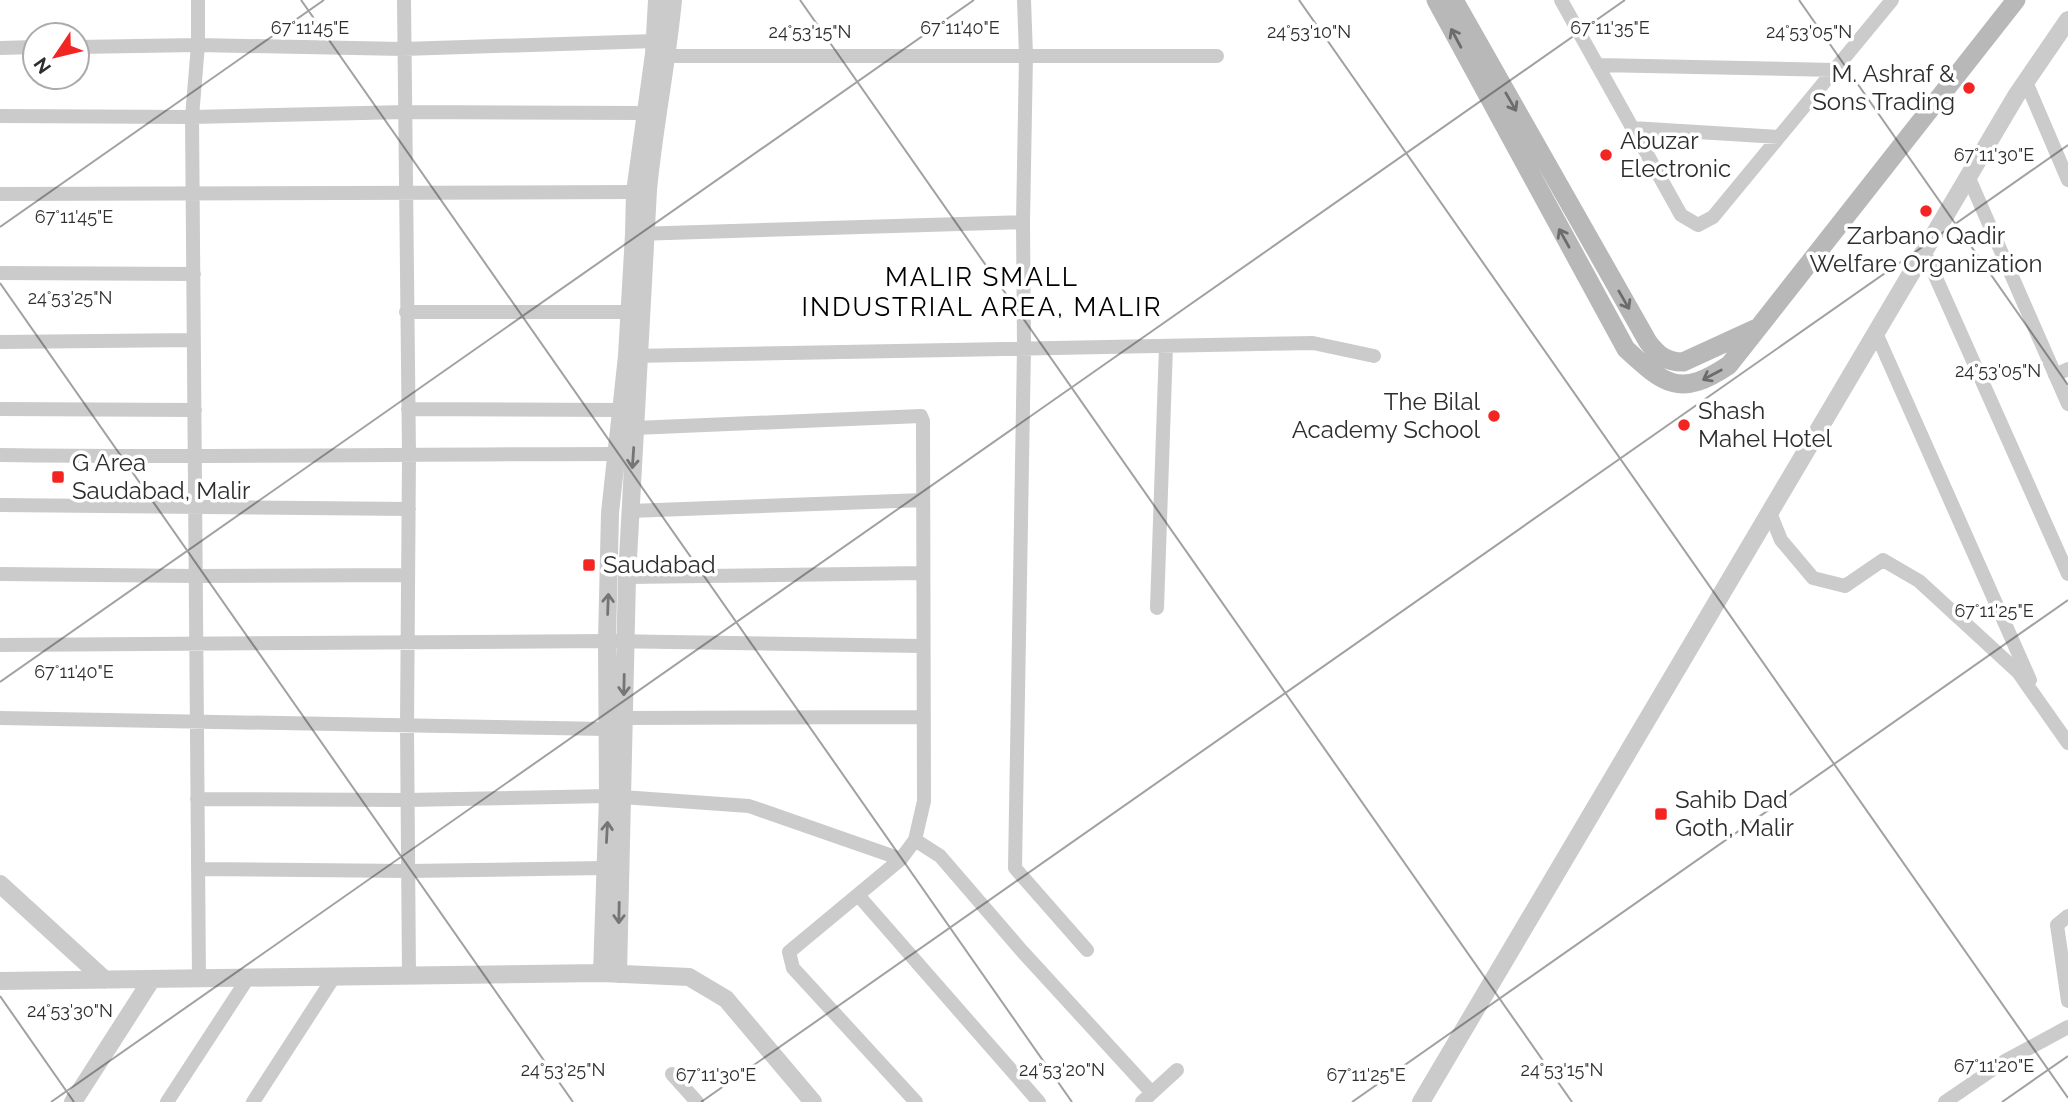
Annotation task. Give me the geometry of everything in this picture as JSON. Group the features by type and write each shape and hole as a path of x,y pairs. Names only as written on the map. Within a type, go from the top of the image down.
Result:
{"main road":[{"path":"1436,0 1626,349 1655,376 1682,385 1708,379 1729,365 2016,0"},
{"path":"1454,0 1655,350 1672,362 1683,362 1759,327"}],"street":[{"path":"198,0 198,45 192,117 199,979"},
{"path":"404,0 409,454 409,976"},
{"path":"610,974 605,868 624,718 616,641 610,513 622,410 633,356 640,234 635,192 655,41 657,0"},
{"path":"610,974 615,797 607,729 616,641 627,577 635,428 629,312 668,55 673,0"},
{"path":"1024,0 1024,348 1015,869 1087,950"},
{"path":"1560,0 1681,215 1698,225 1713,217 1892,0"},
{"path":"1421,1102 1968,176 2025,82 2068,20"},
{"path":"91,47 198,45 403,49 655,41"},
{"path":"0,48 21,47"},
{"path":"668,55 1217,56"},
{"path":"1597,65 1835,69"},
{"path":"2025,82 2068,180"},
{"path":"0,116 192,117 406,112 644,113"},
{"path":"1632,128 1779,137"},
{"path":"1968,176 2062,372 2068,404"},
{"path":"0,194 635,192"},
{"path":"640,234 1023,222"},
{"path":"1924,251 2068,574"},
{"path":"0,274 194,274"},
{"path":"406,312 629,312"},
{"path":"1876,333 2040,704"},
{"path":"0,342 194,340"},
{"path":"633,356 1313,343 1374,356"},
{"path":"1157,608 1166,346"},
{"path":"0,409 195,410"},
{"path":"408,409 622,410"},
{"path":"635,428 921,416 924,801 915,841 901,859 789,952 793,968 916,1102"},
{"path":"0,455 195,458 616,454"},
{"path":"630,511 923,500"},
{"path":"0,505 409,509"},
{"path":"1770,513 1781,540 1813,578 1845,586 1883,560 1919,581 2018,672 2068,743"},
{"path":"627,577 923,573"},
{"path":"0,574 408,575"},
{"path":"0,645 616,641 922,646"},
{"path":"624,718 922,717"},
{"path":"0,718 607,729"},
{"path":"197,799 615,797 749,806 901,859"},
{"path":"915,841 940,856 1021,950 1091,1023 1147,1097 1177,1070"},
{"path":"198,869 408,871 605,868"},
{"path":"0,884 105,980"},
{"path":"858,895 1039,1102"},
{"path":"2068,916 2057,925 2068,1002"},
{"path":"0,981 610,974 690,977 726,999 813,1102"},
{"path":"253,1102 334,977"},
{"path":"167,1102 248,978"},
{"path":"73,1102 152,979"},
{"path":"1945,1102 2005,1061 2068,1027"},
{"path":"672,1074 697,1102"}],"place":[{"name":"M. Ashraf & Sons Trading","path":"1969,88"},
{"name":"Abuzar Electronic","path":"1606,155"},
{"name":"Zarbano Qadir Welfare Organization","path":"1926,211"},
{"name":"The Bilal Academy School","path":"1494,416"},
{"name":"Shash Mahel Hotel","path":"1684,425"},
{"name":"G Area Saudabad, Malir","path":"58,477"},
{"name":"Saudabad","path":"589,565"},
{"name":"Sahib Dad Goth, Malir","path":"1661,814"}],"district":[{"name":"MALIR SMALL INDUSTRIAL AREA, MALIR","path":"982,292"}]}
